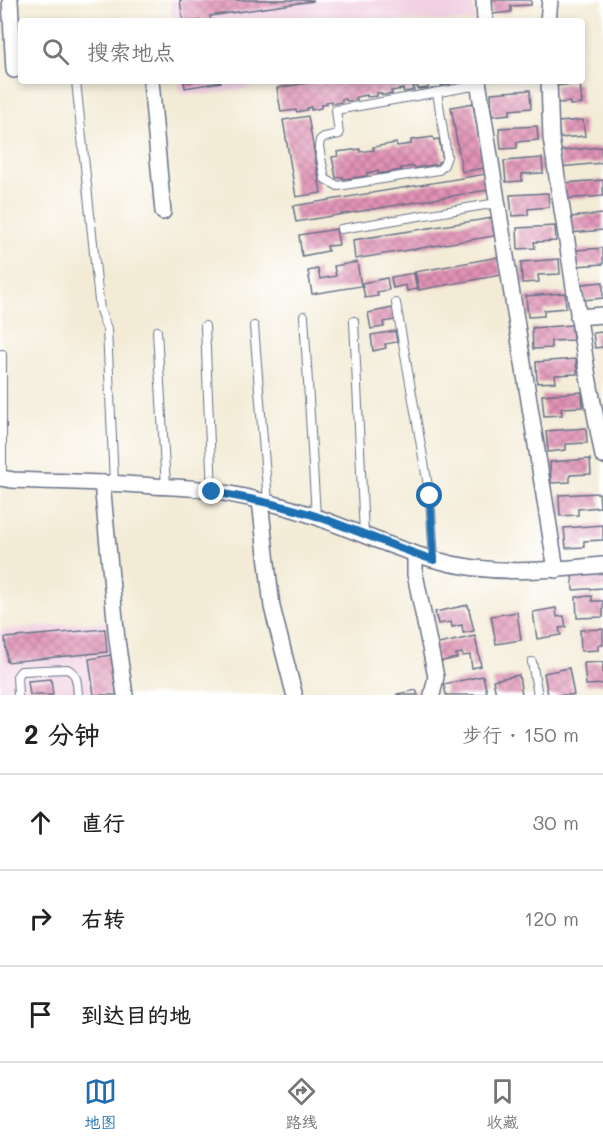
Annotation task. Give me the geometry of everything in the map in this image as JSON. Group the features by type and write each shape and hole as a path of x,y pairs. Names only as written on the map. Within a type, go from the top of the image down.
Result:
{"street":[{"path":"10,0 12,70"},
{"path":"484,0 485,18"},
{"path":"548,18 550,0"},
{"path":"151,84 163,213"},
{"path":"478,84 556,570"},
{"path":"549,84 550,138 578,317 603,456"},
{"path":"578,317 603,315"},
{"path":"1,478 198,489 264,502 316,516 415,554 467,567 499,571 532,571 603,565"},
{"path":"108,483 117,640 125,695"},
{"path":"264,502 272,607 294,693"},
{"path":"415,554 415,574 436,677 432,695"}],"lane":[{"path":"76,84 100,310 107,328 108,483"},
{"path":"437,92 447,156 444,165 439,170 338,186 325,179 319,144 324,137 339,134 336,110 473,84"},
{"path":"341,229 497,203"},
{"path":"396,303 430,496 434,560"},
{"path":"304,316 316,516"},
{"path":"354,321 364,535"},
{"path":"205,326 212,492"},
{"path":"254,326 264,502"},
{"path":"157,331 165,487"},
{"path":"1,478 2,354"},
{"path":"532,662 537,695"},
{"path":"18,695 17,676 21,671 67,669 73,672 76,678 78,695"}],"shaded area":[{"path":"170,0 472,0 475,18 172,18"},
{"path":"179,84 273,84 205,95 180,93"},
{"path":"108,621 119,695 0,695 0,630"}],"building":[{"path":"180,0 313,0 210,16 210,18 183,18"},
{"path":"491,0 531,0 531,5 511,6 511,12 492,14"},
{"path":"184,84 209,84 185,88"},
{"path":"301,84 434,84 428,85 428,88 413,87 414,90 404,92 403,89 391,91 392,94 377,93 377,96 356,97 357,100 342,99 342,102 332,104 331,101 326,102 327,104 321,105 321,108 311,110 311,107 297,112 296,110 281,112 277,88"},
{"path":"580,84 582,104 557,103 555,86"},
{"path":"530,90 531,108 510,110 510,114 492,116 491,93"},
{"path":"473,103 484,168 462,172 451,107"},
{"path":"308,116 321,193 296,197 283,120"},
{"path":"583,120 585,136 560,138 558,122"},
{"path":"537,126 538,140 517,142 517,148 501,149 499,128"},
{"path":"433,137 434,140 439,139 443,161 438,162 439,164 401,168 402,170 378,174 378,171 367,173 367,176 336,178 332,157 338,156 337,152 374,150 373,147 396,143 397,146 411,144 411,140"},
{"path":"601,147 602,163 560,167 559,151"},
{"path":"542,158 543,173 522,174 522,181 506,182 504,161"},
{"path":"486,174 488,190 296,222 293,206"},
{"path":"603,180 603,196 565,199 563,183"},
{"path":"548,193 549,207 528,209 528,215 512,216 510,195"},
{"path":"603,214 603,230 571,233 570,217"},
{"path":"492,218 494,236 355,259 353,240"},
{"path":"555,226 556,241 534,242 535,248 518,249 517,228"},
{"path":"336,229 339,245 327,246 328,251 302,256 299,235"},
{"path":"603,248 603,264 576,266 575,250"},
{"path":"498,257 501,275 419,290 415,272"},
{"path":"559,259 560,274 538,275 539,282 522,283 521,262"},
{"path":"357,262 361,286 312,294 308,271 318,269 320,279 336,276 334,266"},
{"path":"414,273 417,289 407,291 406,285 393,288 391,277"},
{"path":"387,278 389,290 377,292 378,296 365,298 362,283"},
{"path":"603,282 603,298 584,300 582,284"},
{"path":"565,293 566,308 544,310 544,316 528,317 526,296"},
{"path":"393,308 395,320 383,322 384,327 371,329 368,313"},
{"path":"572,325 573,340 551,341 551,348 533,349 532,328"},
{"path":"395,331 397,342 385,344 386,348 373,351 371,335"},
{"path":"603,332 603,347 595,348 593,333"},
{"path":"576,359 577,374 555,375 556,382 537,383 536,362"},
{"path":"582,392 583,407 561,408 562,415 544,416 542,395"},
{"path":"586,428 587,443 566,444 566,450 548,452 546,431"},
{"path":"590,459 591,474 570,475 570,482 551,483 550,462"},
{"path":"599,493 600,507 578,509 578,515 560,516 559,495"},
{"path":"603,525 603,540 584,541 584,547 566,548 564,528"},
{"path":"603,573 603,588 573,590 572,574"},
{"path":"592,596 592,601 603,601 603,617 577,618 576,597"},
{"path":"468,605 474,631 463,633 462,625 452,627 451,622 438,624 435,612"},
{"path":"556,608 557,617 564,616 566,627 559,628 561,635 537,639 533,612"},
{"path":"517,612 521,640 496,644 491,616"},
{"path":"105,629 107,652 7,662 5,638"},
{"path":"603,629 603,645 598,645 598,650 581,651 580,630"},
{"path":"475,636 481,666 472,668 470,655 463,656 462,653 456,654 457,658 438,662 434,645"},
{"path":"111,655 117,695 94,695 89,659"},
{"path":"603,662 603,684 586,685 584,663"},
{"path":"569,668 574,695 548,695 544,673"},
{"path":"519,675 522,695 496,695 493,680"},
{"path":"483,676 487,693 446,695 444,684"},
{"path":"51,679 53,695 30,695 28,681"},
{"path":"416,690 418,695 397,695 397,694"}],"route":[{"path":"212,492 290,508 434,560 430,496"}]}
